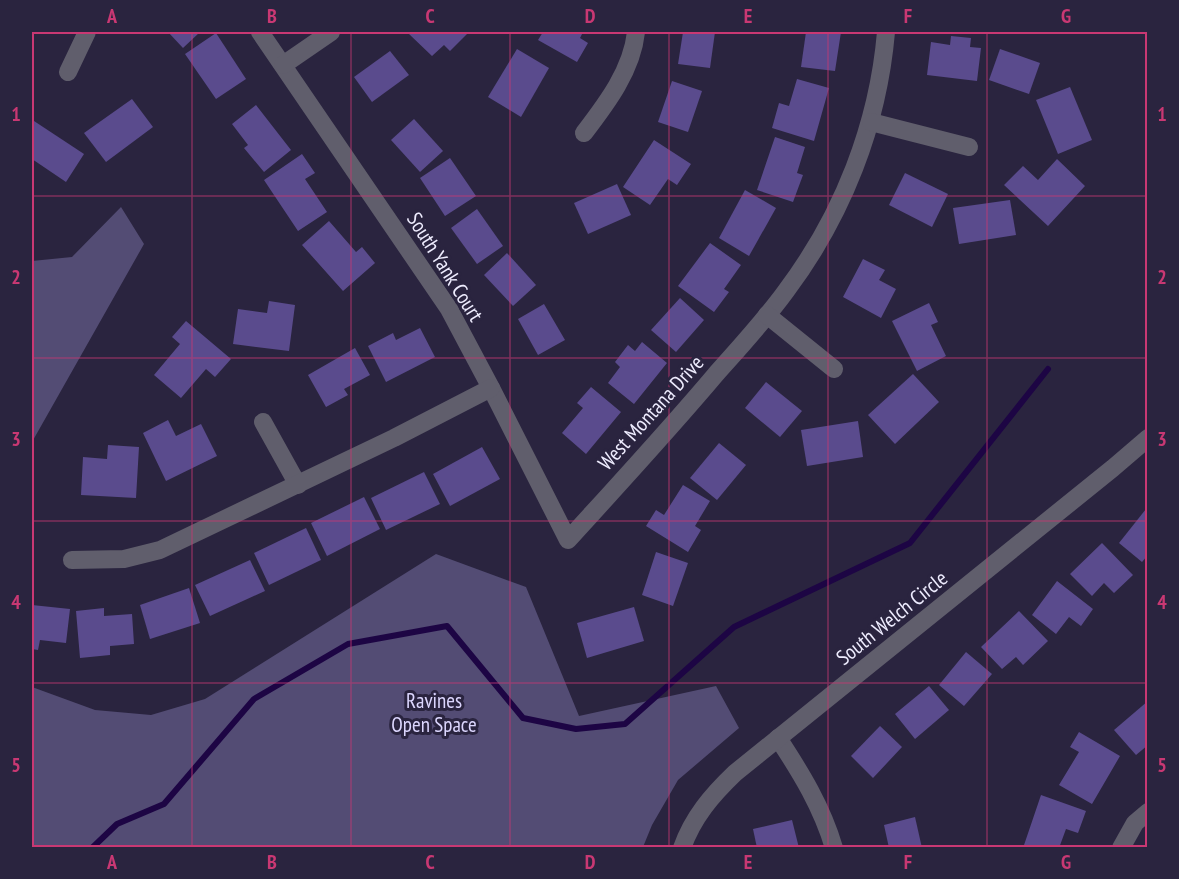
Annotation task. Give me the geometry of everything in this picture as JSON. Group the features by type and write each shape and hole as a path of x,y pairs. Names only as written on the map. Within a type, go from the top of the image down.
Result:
{"street":[{"path":"68,72 87,32"},
{"name":"South Yank Court","path":"260,32 442,299 491,388 568,540"},
{"path":"283,65 331,32"},
{"path":"584,133 612,95 627,66 636,32"},
{"name":"West Montana Drive","path":"568,540 676,422 787,290 827,226 859,157 879,89 886,32"},
{"path":"871,122 969,147"},
{"path":"767,315 834,369"},
{"path":"72,560 124,559 160,550 298,485 491,388"},
{"path":"263,422 298,485"},
{"name":"South Welch Circle","path":"682,848 696,817 713,794 735,773 1148,438"},
{"path":"778,738 813,794 822,812 834,848"},
{"path":"1121,848 1135,823 1148,812"}],"green space":[{"path":"121,207 144,244 32,442 32,261 72,257"},
{"name":"Ravines Open Space","path":"436,554 526,587 579,716 716,686 739,728 678,780 652,825 643,847 32,847 32,687 95,710 151,715 205,699"}],"building":[{"path":"168,32 200,32 183,48"},
{"path":"412,32 464,32 467,34 450,51 444,45 432,56 409,34"},
{"path":"543,32 583,32 580,38 588,43 577,62 538,40"},
{"path":"683,32 715,32 710,68 678,64"},
{"path":"806,32 841,32 835,71 801,67"},
{"path":"216,33 246,79 216,99 185,54"},
{"path":"951,36 971,38 970,47 981,48 977,81 927,75 931,42 950,45"},
{"path":"517,49 549,68 521,117 488,97"},
{"path":"1000,49 1040,63 1029,94 989,80"},
{"path":"390,51 409,75 372,102 354,77"},
{"path":"797,79 829,88 814,141 772,128 779,103 789,106"},
{"path":"672,81 702,91 688,132 658,122"},
{"path":"1070,87 1092,140 1058,154 1036,100"},
{"path":"132,99 153,127 106,162 84,133"},
{"path":"256,105 291,150 264,172 244,148 248,145 232,124"},
{"path":"414,119 443,151 420,172 391,140"},
{"path":"34,121 84,154 66,182 32,159"},
{"path":"775,137 805,147 797,173 803,175 793,202 757,190"},
{"path":"654,140 691,164 677,185 668,179 650,205 623,187"},
{"path":"302,154 315,173 305,179 327,212 298,231 264,180"},
{"path":"450,158 476,196 445,216 420,178"},
{"path":"1057,159 1085,186 1048,226 1004,185 1023,166 1038,180"},
{"path":"905,173 948,194 932,227 889,205"},
{"path":"617,184 631,215 588,234 574,203"},
{"path":"745,190 776,208 749,256 719,238"},
{"path":"1010,200 1016,235 959,244 953,208"},
{"path":"477,209 503,246 477,264 451,228"},
{"path":"329,221 356,252 362,247 375,263 343,291 302,245"},
{"path":"710,243 741,265 724,289 729,292 714,312 678,286"},
{"path":"507,253 536,285 513,306 484,275"},
{"path":"863,259 885,270 879,280 896,289 881,318 843,297"},
{"path":"680,298 704,320 676,352 651,330"},
{"path":"269,301 295,305 289,351 233,344 238,309 267,313"},
{"path":"929,303 938,322 931,325 946,356 917,371 892,321"},
{"path":"544,304 565,340 538,355 518,319"},
{"path":"186,321 231,359 215,377 206,369 181,398 154,375 180,344 172,337"},
{"path":"420,328 435,357 386,382 368,346 393,333 396,340"},
{"path":"642,342 667,363 634,404 608,383 620,367 615,362 628,345 635,351"},
{"path":"355,348 370,375 344,389 348,395 326,407 308,375"},
{"path":"913,374 939,402 895,444 868,415"},
{"path":"766,382 802,411 780,437 745,408"},
{"path":"591,387 621,412 586,454 562,433 583,408 577,403"},
{"path":"168,420 176,436 201,424 217,456 166,481 143,433"},
{"path":"858,421 863,457 807,466 801,430"},
{"path":"719,443 746,465 717,500 690,478"},
{"path":"108,445 139,447 136,498 81,495 83,457 107,459"},
{"path":"482,447 500,479 450,506 433,474"},
{"path":"424,472 440,504 386,530 371,498"},
{"path":"683,485 710,501 695,526 701,530 688,552 646,526 656,510 664,515"},
{"path":"364,497 380,529 327,556 311,523"},
{"path":"1146,509 1148,510 1148,555 1142,562 1119,543"},
{"path":"306,528 321,560 269,585 254,553"},
{"path":"1102,543 1133,575 1114,593 1104,583 1092,596 1070,574"},
{"path":"656,552 688,563 673,606 642,595"},
{"path":"250,560 265,591 210,616 195,585"},
{"path":"1057,581 1093,609 1081,626 1069,617 1056,634 1032,615"},
{"path":"189,588 200,623 150,639 140,605"},
{"path":"32,605 70,609 66,643 40,640 38,650 32,649"},
{"path":"634,607 644,641 587,658 577,623"},
{"path":"104,608 104,616 132,614 134,644 110,646 110,655 80,658 76,611"},
{"path":"1019,611 1048,641 1023,665 1016,657 1002,669 981,647"},
{"path":"966,652 992,674 964,706 939,685"},
{"path":"929,686 949,710 915,739 895,714"},
{"path":"1148,701 1148,745 1136,755 1114,730"},
{"path":"880,726 902,747 873,778 851,756"},
{"path":"1079,732 1120,756 1092,804 1059,785 1079,752 1070,747"},
{"path":"1041,795 1086,811 1078,833 1066,829 1059,848 1023,848"},
{"path":"915,817 922,848 889,848 884,825"},
{"path":"792,820 799,848 757,848 753,829"}],"waterway":[{"path":"92,848 117,824 164,804 254,699 348,644 447,626 523,718 576,729 625,724 734,627 910,543 1048,369"}]}
